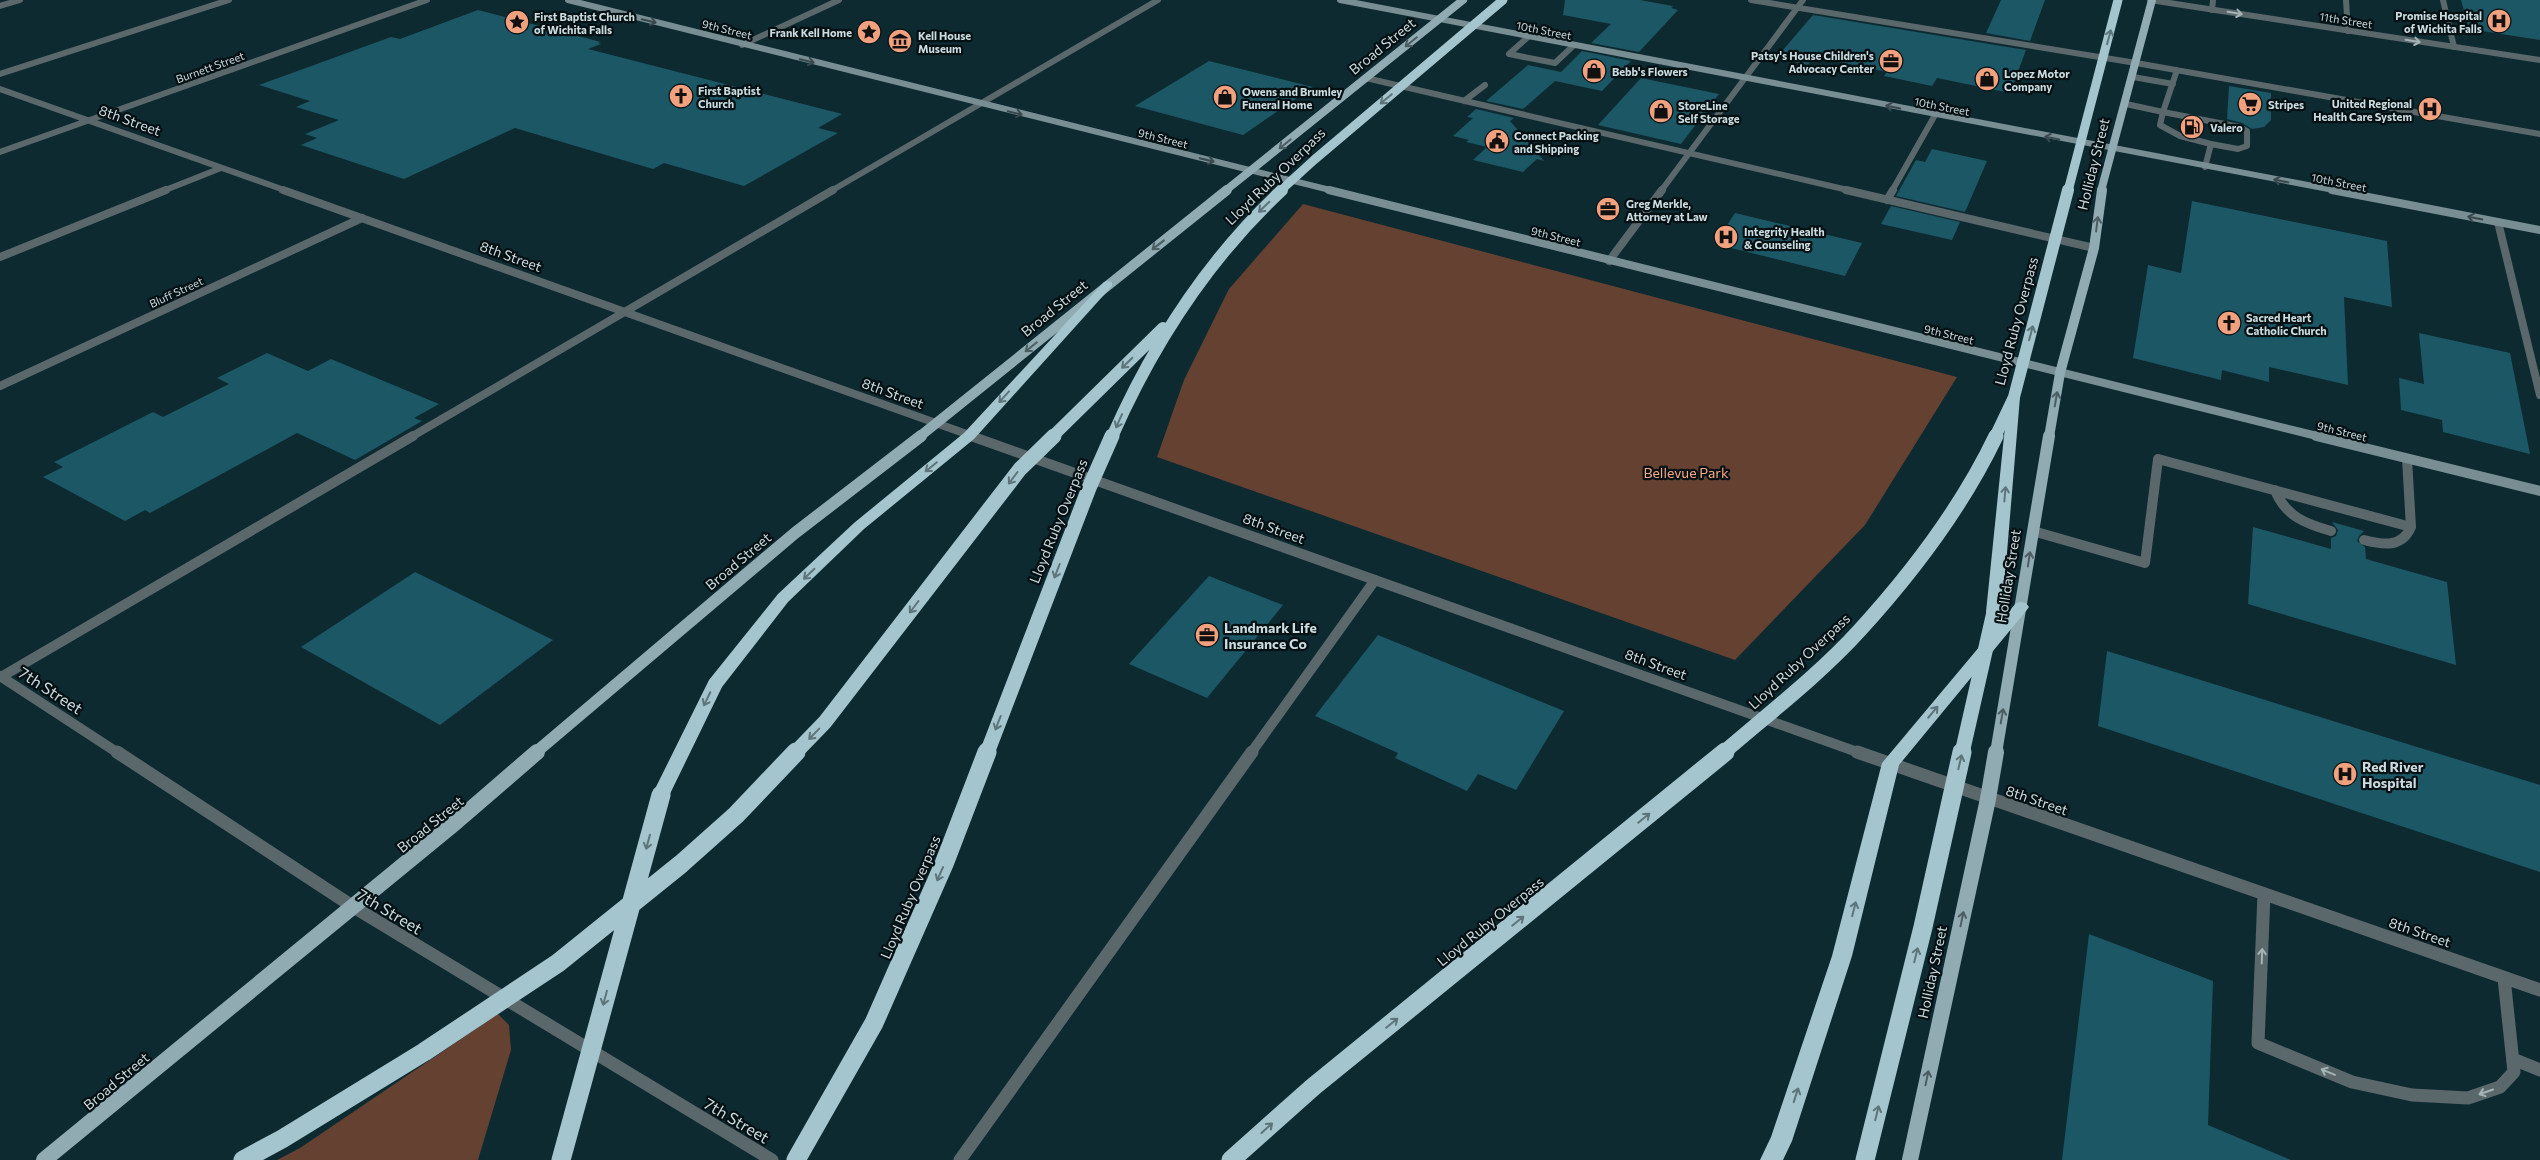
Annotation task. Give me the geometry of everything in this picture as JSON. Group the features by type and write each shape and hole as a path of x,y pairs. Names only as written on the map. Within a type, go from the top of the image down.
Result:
{"highway":[{"name":"Lloyd Ruby Overpass","path":"796,1160 874,1023 944,864 1089,488 1129,398 1175,316 1204,275 1258,214 1314,160 1503,0"},
{"name":"Lloyd Ruby Overpass","path":"1231,1160 1313,1087 1698,775 1785,700 1858,632 1921,556 1977,476 2014,397 2118,0"},
{"path":"561,1160 661,795 715,684 783,598 859,526 969,436 1108,284"},
{"path":"242,1160 282,1139 424,1052 558,963 681,864 730,821 825,722 1020,469 1175,316"},
{"path":"1865,1160 1923,927 1994,612 2014,397"},
{"path":"1771,1160 1781,1141 1842,956 1891,763 2021,608"}],"main road":[{"name":"Broad Street","path":"44,1160 456,822 683,626 780,546 936,424 1463,0"},
{"name":"Holliday Street","path":"1910,1160 1988,799 2060,373 2094,248 2100,196 2114,150 2152,0"}],"street":[{"path":"0,6 20,0"},
{"path":"0,74 228,0"},
{"name":"Burnett Street","path":"0,152 427,0"},
{"name":"9th Street","path":"568,0 1609,261 2540,491"},
{"path":"742,45 839,0"},
{"path":"1,677 1158,0"},
{"name":"10th Street","path":"1340,0 1743,79 2540,230"},
{"path":"1750,0 2136,63 2540,134"},
{"path":"1609,261 1803,0"},
{"name":"11th Street","path":"2152,0 2540,60"},
{"path":"2212,10 2213,0"},
{"path":"2346,0 2348,31"},
{"path":"2443,0 2454,47"},
{"path":"1528,37 1509,54 1555,63 1574,46"},
{"path":"2126,104 2163,112 2232,126 2247,131 2247,146 2238,149 2211,144 2180,136 2160,126 2163,112 2177,70"},
{"path":"2133,77 2173,84"},
{"path":"1366,78 2094,248"},
{"path":"1464,102 1486,85"},
{"name":"8th Street","path":"0,89 1988,799 2540,990"},
{"path":"1887,200 1935,115"},
{"path":"2205,167 2211,144"},
{"path":"0,257 221,168"},
{"name":"Bluff Street","path":"0,386 362,218"},
{"path":"2498,222 2540,395"},
{"path":"2528,345 2540,348"},
{"path":"2033,531 2145,563 2158,459 2412,527"},
{"path":"2364,540 2385,545 2398,544 2408,537 2412,527 2407,459"},
{"path":"2275,490 2278,503 2290,515 2331,531"},
{"path":"960,1160 1375,580"},
{"name":"7th Street","path":"1,677 352,906 772,1160"},
{"path":"2264,894 2258,1043 2352,1082 2412,1095 2468,1098 2500,1087 2514,1072 2504,978"},
{"path":"2513,1059 2540,1070"}],"green space":[{"name":"Bellevue Park","path":"1303,204 1957,377 1865,525 1735,660 1157,457 1184,380 1229,289"},
{"path":"498,1014 509,1025 511,1050 478,1160 277,1160 300,1148"}],"building":[{"path":"1565,0 1640,0 1673,6 1671,8 1678,10 1639,52 1591,43 1611,24 1563,15"},
{"path":"2001,0 2045,0 2030,41 1986,33"},
{"name":"Promise Hospital of Wichita Falls","path":"2461,0 2540,0 2540,40 2469,29"},
{"name":"First Baptist Church","path":"478,10 601,42 598,43 601,44 588,49 842,114 818,128 838,133 744,186 664,163 653,169 515,128 404,179 301,145 317,138 305,134 339,120 296,107 310,101 259,85 391,37 400,39"},
{"path":"1813,15 2026,50 2010,93 1937,78 1932,86 1884,76 1887,72 1814,57 1808,65 1776,58"},
{"path":"1582,51 1631,61 1602,91 1555,81 1523,109 1486,101 1528,65 1561,72"},
{"name":"Owens and Brumley Funeral Home","path":"1209,61 1313,87 1243,135 1135,106"},
{"path":"1641,78 1719,94 1681,144 1598,125"},
{"name":"Stripes","path":"2229,86 2271,93 2271,120 2264,127 2252,129 2242,123 2227,119"},
{"name":"Connect Packing and Shipping","path":"1476,109 1514,118 1510,121 1544,161 1537,159 1523,172 1473,160 1487,147 1466,142 1469,140 1453,136 1473,118 1467,117"},
{"path":"1932,149 1987,161 1965,212 1896,196 1916,160 1925,162"},
{"path":"2192,201 2387,241 2392,307 2344,297 2348,385 2269,367 2269,382 2222,370 2221,380 2133,358 2148,265 2181,273"},
{"path":"1891,206 1960,222 1952,240 1881,224"},
{"path":"1735,213 1862,243 1845,276 1715,244"},
{"path":"2419,333 2510,353 2530,454 2443,432 2442,420 2401,410 2399,378 2424,384"},
{"path":"267,353 308,371 331,359 439,404 414,418 422,421 355,460 297,433 150,513 145,510 125,521 43,477 63,467 54,462 153,412 163,417 229,384 217,378"},
{"path":"2332,522 2364,531 2357,541 2365,547 2366,559 2447,582 2456,665 2248,604 2253,527 2331,549 2331,538 2336,536 2338,530"},
{"path":"415,572 553,640 440,725 301,647"},
{"name":"Landmark Life Insurance Co","path":"1209,576 1283,605 1207,698 1129,664"},
{"path":"1378,635 1564,711 1516,790 1478,774 1467,791 1395,758 1398,753 1315,716"},
{"path":"2107,651 2540,785 2540,872 2098,726"},
{"path":"2089,934 2213,981 2208,1125 2291,1160 2062,1160"}],"place":[{"name":"Promise Hospital of Wichita Falls","path":"2499,21"},
{"name":"First Baptist Church of Wichita Falls","path":"517,22"},
{"name":"Frank Kell Home","path":"869,32"},
{"name":"Kell House Museum","path":"900,41"},
{"name":"Patsy's House Children's Advocacy Center","path":"1891,61"},
{"name":"Bebb's Flowers","path":"1594,71"},
{"name":"Lopez Motor Company","path":"1987,79"},
{"name":"First Baptist Church","path":"681,96"},
{"name":"Owens and Brumley Funeral Home","path":"1225,97"},
{"name":"Stripes","path":"2250,104"},
{"name":"United Regional Health Care System","path":"2430,109"},
{"name":"StoreLine Self Storage","path":"1661,111"},
{"name":"Valero","path":"2192,127"},
{"name":"Connect Packing and Shipping","path":"1497,141"},
{"name":"Greg Merkle, Attorney at Law","path":"1608,209"},
{"name":"Integrity Health & Counseling","path":"1726,237"},
{"name":"Sacred Heart Catholic Church","path":"2229,323"},
{"name":"Landmark Life Insurance Co","path":"1207,635"},
{"name":"Red River Hospital","path":"2345,774"}]}
